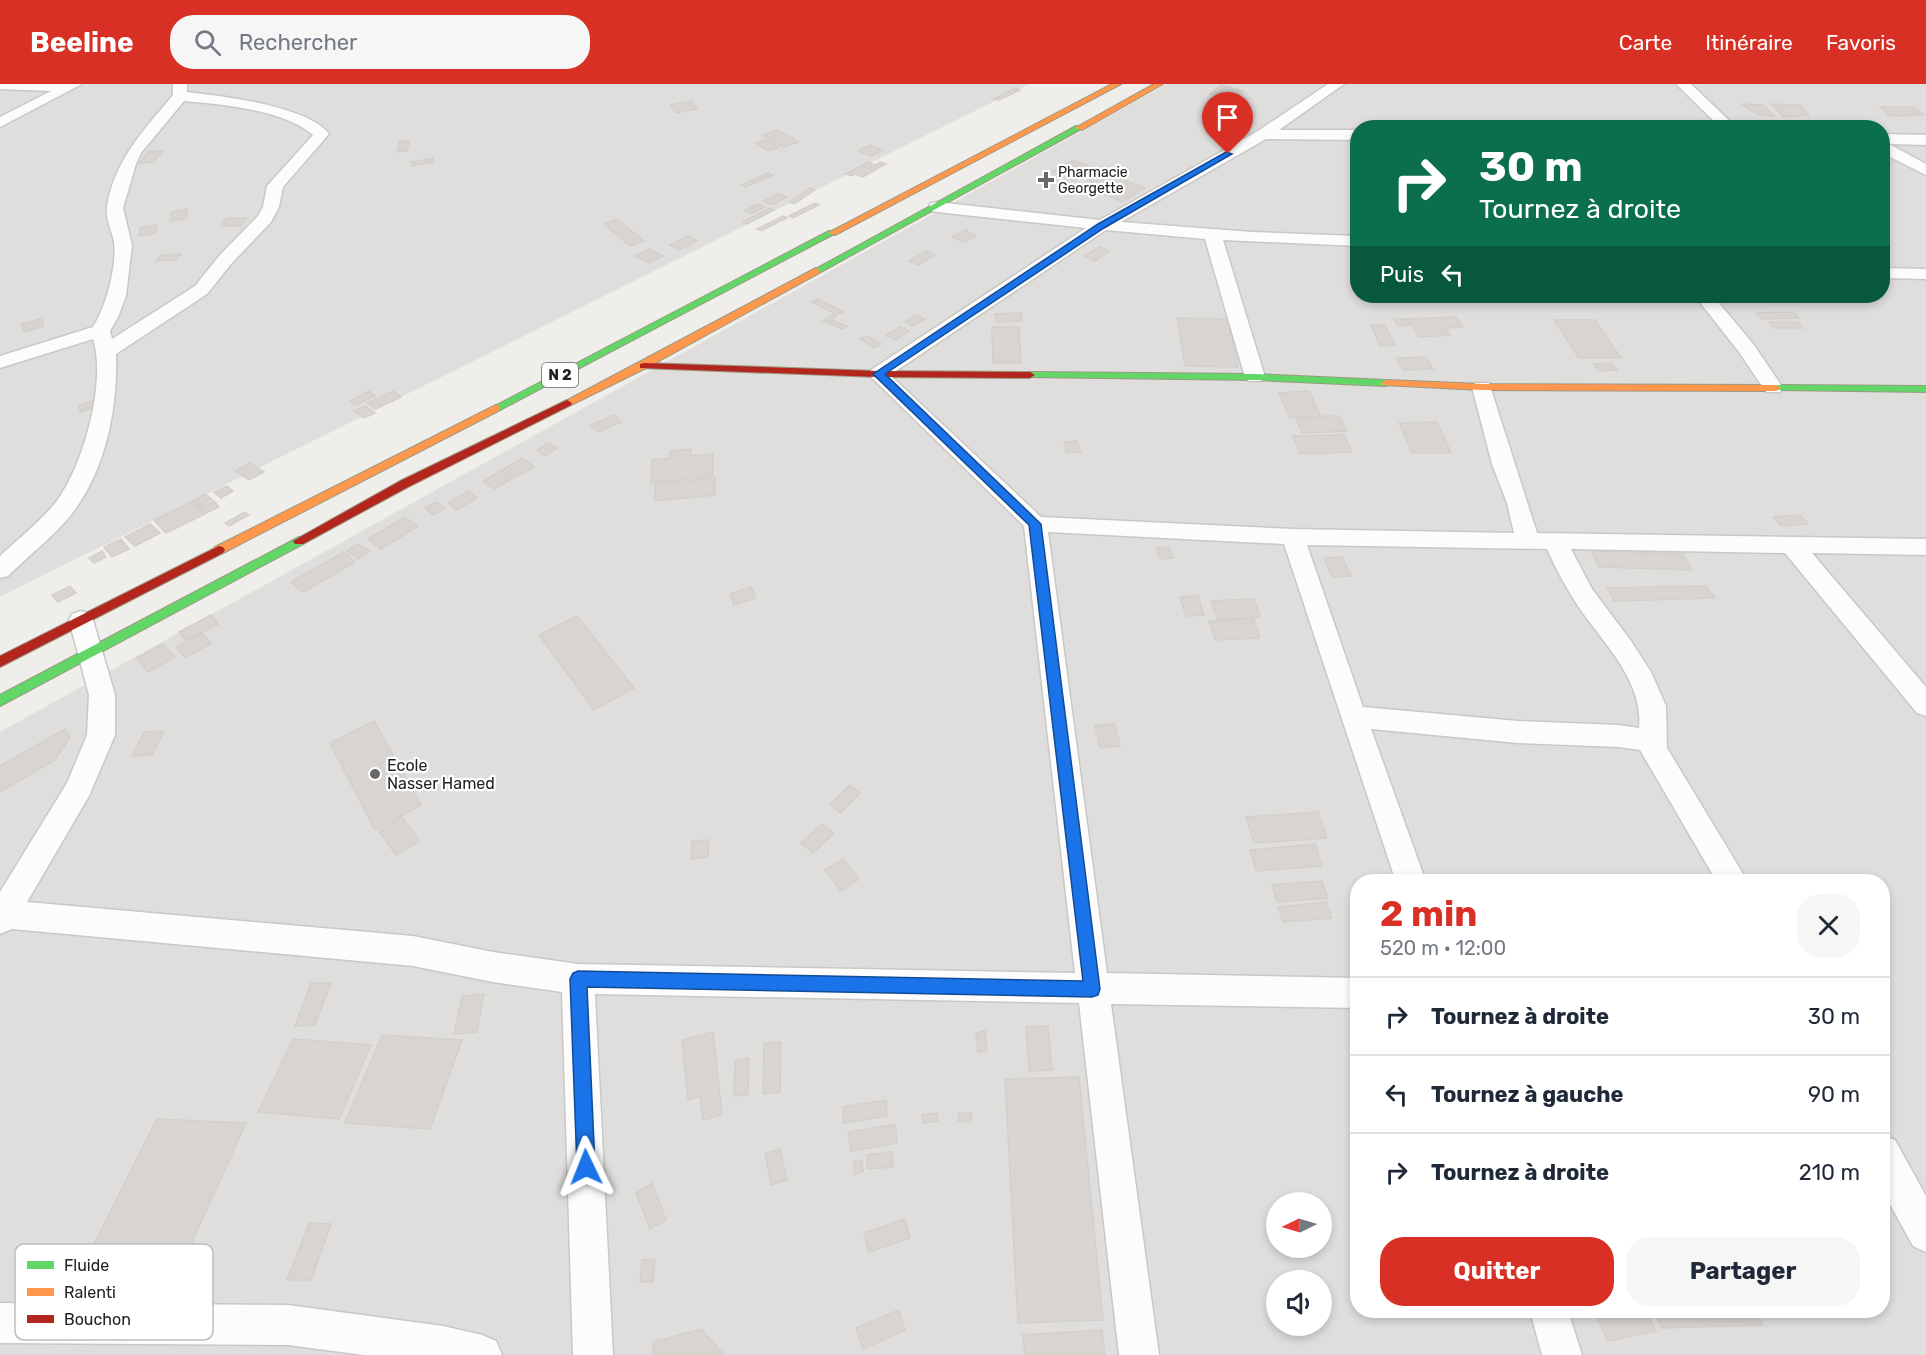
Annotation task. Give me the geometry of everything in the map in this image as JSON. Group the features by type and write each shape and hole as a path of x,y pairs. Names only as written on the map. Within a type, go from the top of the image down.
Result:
{"street":[{"name":"N 2","path":"0,662 429,443 1117,84"},
{"path":"0,701 414,479 642,366 1159,84"},
{"path":"878,374 1101,226 1263,134 1337,84"},
{"path":"1683,84 1721,120"},
{"path":"0,85 72,86"},
{"path":"0,123 72,86"},
{"path":"0,362 100,331 117,296 123,245 116,208 128,164 134,152 180,90 291,117 309,124 321,134 314,145 275,186 271,207 265,218 225,260 201,290 106,351"},
{"path":"1263,134 1350,135"},
{"path":"1890,140 1926,140"},
{"path":"1890,150 1926,170"},
{"path":"937,207 1101,226 1350,241"},
{"path":"1212,234 1255,377"},
{"path":"1890,272 1926,274"},
{"path":"1710,303 1748,349 1773,388"},
{"path":"0,570 45,528 73,495 102,413 106,351 100,331"},
{"path":"642,366 878,374 1255,377 1482,387 1926,389"},
{"path":"878,374 1035,524 1139,1355"},
{"path":"1482,387 1503,464 1518,503 1528,541"},
{"path":"1035,524 1293,537 1926,547"},
{"path":"1293,537 1408,874"},
{"path":"1556,541 1587,600 1630,657 1650,699 1655,718 1649,741 1728,874"},
{"path":"1792,545 1926,706"},
{"path":"81,620 102,695 101,735 79,788 1,916 413,951 493,967 578,979 1350,993"},
{"path":"1353,717 1518,732 1619,736 1649,741"},
{"path":"578,979 593,1355"},
{"path":"1890,1166 1922,1220"},
{"path":"1551,1318 1562,1355"},
{"path":"0,1323 15,1323"},
{"path":"213,1324 288,1325 443,1346 482,1355"}],"shaded area":[{"path":"0,84 1029,84 0,597"},
{"path":"1167,84 1926,84 1926,1355 0,1355 0,732"}],"building":[{"path":"1221,85 1243,91 1232,100 1210,94"},
{"path":"1015,88 1020,90 999,100 994,99"},
{"path":"691,101 697,109 676,113 670,105"},
{"path":"1742,104 1763,105 1774,116 1758,115"},
{"path":"1772,104 1800,105 1809,115 1783,117"},
{"path":"1880,107 1913,107 1924,115 1890,116"},
{"path":"778,130 798,142 783,147 763,135"},
{"path":"767,139 779,148 768,151 756,143"},
{"path":"400,141 409,141 407,151 397,152"},
{"path":"870,145 883,150 871,156 858,151"},
{"path":"149,151 163,151 153,162 139,163"},
{"path":"433,158 434,162 412,166 411,162"},
{"path":"1073,160 1095,169 1074,181 1052,172"},
{"path":"868,162 873,164 851,176 846,174"},
{"path":"880,162 886,164 863,177 857,175"},
{"path":"1103,172 1145,188 1123,202 1081,185"},
{"path":"768,173 773,175 746,187 741,185"},
{"path":"810,188 815,190 794,204 789,202"},
{"path":"779,193 787,197 772,205 764,201"},
{"path":"815,203 819,205 793,218 789,216"},
{"path":"757,204 765,207 751,214 744,211"},
{"path":"770,208 774,210 747,224 743,222"},
{"path":"187,209 187,218 171,221 171,212"},
{"path":"783,216 787,218 761,231 757,229"},
{"path":"227,218 247,218 241,226 221,226"},
{"path":"617,219 644,241 630,246 604,224"},
{"path":"157,225 156,233 139,236 140,228"},
{"path":"965,230 976,236 963,242 952,237"},
{"path":"688,236 697,241 679,250 670,245"},
{"path":"1099,247 1109,251 1095,261 1084,256"},
{"path":"649,249 663,256 649,263 635,256"},
{"path":"926,251 935,255 918,265 909,261"},
{"path":"181,254 176,260 156,261 161,255"},
{"path":"818,299 843,312 837,315 812,302"},
{"path":"1794,312 1799,318 1761,319 1756,313"},
{"path":"1021,313 1022,321 996,322 995,314"},
{"path":"832,315 836,316 831,320 847,326 843,329 823,321"},
{"path":"916,315 925,319 913,326 905,322"},
{"path":"1456,317 1463,327 1445,328 1450,335 1419,337 1408,319"},
{"path":"1177,318 1228,319 1238,367 1185,366"},
{"path":"41,319 44,326 24,332 21,324"},
{"path":"1394,319 1408,319 1412,325 1398,326"},
{"path":"1554,320 1595,320 1621,358 1579,358"},
{"path":"1769,322 1798,322 1803,328 1774,328"},
{"path":"1371,325 1385,325 1395,345 1380,346"},
{"path":"900,327 909,331 896,340 886,335"},
{"path":"992,327 1019,327 1021,363 993,363"},
{"path":"867,336 881,344 874,348 860,339"},
{"path":"1426,357 1433,369 1403,370 1396,358"},
{"path":"1611,363 1617,370 1599,371 1593,364"},
{"path":"369,391 375,396 356,405 350,401"},
{"path":"393,391 401,397 376,409 368,403"},
{"path":"1309,391 1321,417 1290,418 1279,393"},
{"path":"93,401 97,406 81,412 78,406"},
{"path":"365,406 375,413 364,418 354,411"},
{"path":"614,415 621,422 598,432 591,425"},
{"path":"1339,416 1347,431 1302,433 1296,417"},
{"path":"1437,422 1451,453 1412,453 1399,423"},
{"path":"1344,435 1352,452 1300,454 1293,436"},
{"path":"1077,441 1081,452 1066,453 1064,442"},
{"path":"549,443 557,448 545,456 537,450"},
{"path":"691,449 691,456 713,454 713,476 651,483 652,460 670,458 670,451"},
{"path":"523,458 534,467 516,477 504,469"},
{"path":"250,463 264,472 249,480 235,471"},
{"path":"501,470 513,478 495,489 483,482"},
{"path":"715,478 715,495 655,501 655,484"},
{"path":"227,486 233,491 221,498 214,492"},
{"path":"469,491 477,498 456,510 448,503"},
{"path":"205,494 212,499 199,506 193,501"},
{"path":"193,501 205,514 166,533 154,520"},
{"path":"214,501 219,507 206,513 200,507"},
{"path":"437,502 445,508 433,515 425,508"},
{"path":"245,512 249,515 229,526 225,523"},
{"path":"1800,515 1808,524 1781,526 1773,517"},
{"path":"405,517 418,526 381,549 368,539"},
{"path":"150,524 160,533 135,546 125,537"},
{"path":"121,539 129,549 112,557 104,547"},
{"path":"357,544 370,551 358,559 347,551"},
{"path":"1169,547 1173,558 1160,559 1156,548"},
{"path":"102,551 106,557 94,563 89,558"},
{"path":"1591,551 1683,554 1692,570 1599,567"},
{"path":"344,552 355,562 303,592 291,582"},
{"path":"1342,557 1351,576 1332,577 1324,558"},
{"path":"70,586 76,593 58,602 52,595"},
{"path":"1706,586 1715,598 1614,601 1607,588"},
{"path":"751,587 756,598 734,605 730,594"},
{"path":"1198,596 1204,615 1186,616 1180,597"},
{"path":"1254,599 1260,617 1218,620 1211,601"},
{"path":"211,615 218,624 186,641 179,632"},
{"path":"577,616 634,688 594,710 539,635"},
{"path":"1253,618 1260,638 1215,640 1209,621"},
{"path":"202,633 211,643 185,658 176,647"},
{"path":"163,644 175,657 148,672 137,658"},
{"name":"Ecole Nasser Hamed","path":"374,721 421,805 375,830 330,743"},
{"path":"1115,724 1120,746 1100,748 1095,725"},
{"path":"65,729 70,737 55,760 0,792 0,766"},
{"path":"164,731 152,755 132,756 144,732"},
{"path":"850,785 860,793 841,813 830,805"},
{"path":"1318,812 1327,838 1254,843 1246,817"},
{"path":"402,817 419,841 396,855 379,831"},
{"path":"822,824 834,833 813,853 801,843"},
{"path":"709,840 708,857 691,859 692,841"},
{"path":"1315,844 1322,866 1256,871 1250,850"},
{"path":"843,859 859,879 841,891 825,870"},
{"path":"1322,881 1328,898 1277,902 1272,885"},
{"path":"1326,902 1332,918 1283,922 1278,907"},
{"path":"311,983 331,983 315,1025 295,1026"},
{"path":"484,994 477,1032 454,1034 462,996"},
{"path":"1048,1026 1052,1070 1029,1071 1026,1027"},
{"path":"985,1031 987,1051 978,1052 976,1033"},
{"path":"713,1032 722,1115 703,1120 700,1096 688,1100 682,1040"},
{"path":"382,1035 462,1040 430,1129 345,1123"},
{"path":"293,1039 371,1045 339,1119 258,1112"},
{"path":"781,1042 780,1092 763,1094 764,1043"},
{"path":"749,1058 748,1095 734,1096 735,1060"},
{"path":"1079,1077 1103,1320 1018,1323 1005,1079"},
{"path":"886,1100 887,1116 843,1123 843,1107"},
{"path":"937,1113 938,1121 923,1123 922,1115"},
{"path":"959,1113 972,1113 971,1122 958,1121"},
{"path":"157,1119 246,1123 191,1244 94,1244"},
{"path":"895,1124 897,1143 851,1151 848,1132"},
{"path":"780,1149 787,1180 771,1185 765,1153"},
{"path":"892,1152 893,1167 867,1169 867,1155"},
{"path":"862,1160 863,1172 854,1174 854,1161"},
{"path":"652,1183 666,1220 650,1229 636,1193"},
{"path":"905,1219 910,1238 869,1252 864,1233"},
{"path":"309,1223 331,1224 311,1280 287,1280"},
{"path":"655,1259 653,1282 640,1282 642,1260"},
{"path":"899,1310 905,1330 863,1349 856,1328"},
{"path":"1597,1318 1650,1318 1656,1331 1608,1341"},
{"path":"1658,1318 1760,1318 1763,1325 1662,1328"},
{"path":"701,1329 724,1355 653,1355 653,1342"},
{"path":"1102,1330 1105,1355 1025,1355 1023,1335"}],"traffic: fast":[{"path":"816,271 1079,128"},
{"path":"496,408 832,233"},
{"path":"1030,375 1255,377 1386,383"},
{"path":"1776,388 1926,389"},
{"path":"0,701 299,541"}],"traffic: slow":[{"path":"832,233 1117,84"},
{"path":"1079,128 1159,84"},
{"path":"567,403 642,366 816,271"},
{"path":"1386,383 1482,387 1776,388"},
{"path":"219,550 496,408"}],"traffic: jam":[{"path":"644,366 878,374 1030,375"},
{"path":"299,541 404,484 567,403"},
{"path":"0,662 219,550"}],"place":[{"name":"Pharmacie Georgette","path":"1046,180"},
{"name":"Ecole Nasser Hamed","path":"375,774"}],"route":[{"path":"586,1167 578,979 1092,989 1035,524 878,374 1101,226 1228,154"}]}
